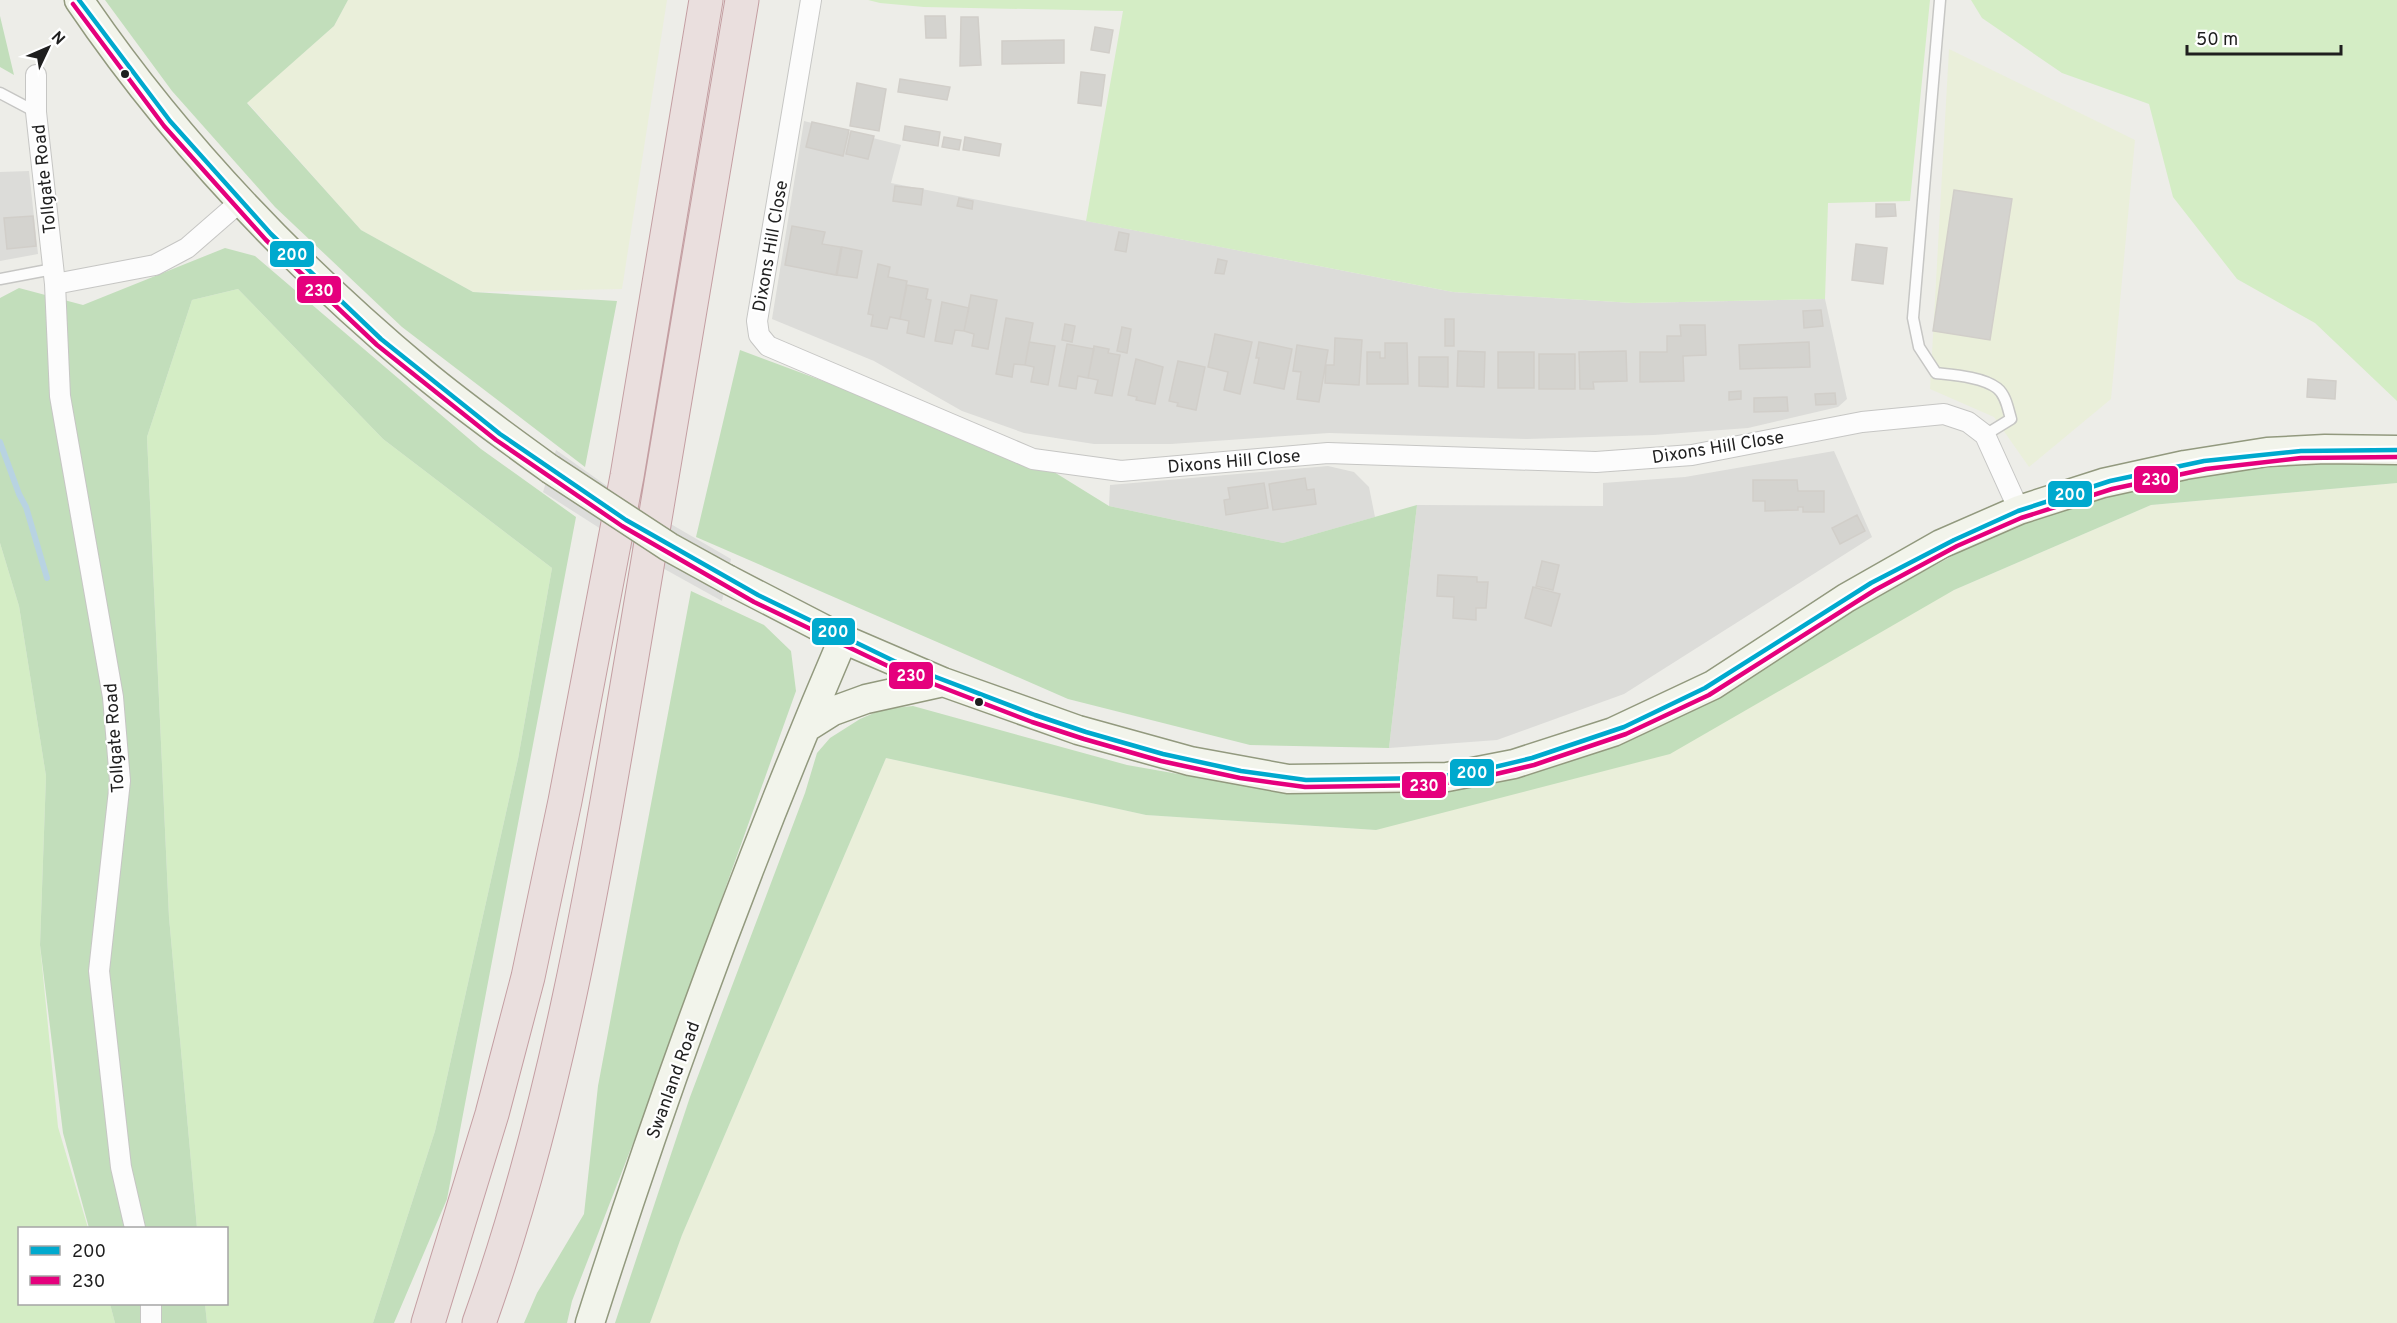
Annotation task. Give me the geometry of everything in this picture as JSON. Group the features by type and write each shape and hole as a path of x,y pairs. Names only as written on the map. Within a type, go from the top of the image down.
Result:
{"highway":[{"path":"428,1323 492,1114 528,977 565,801 627,477 706,0"},
{"path":"479,1323 535,1140 574,979 607,802 742,0"}],"street":[{"path":"79,0 165,114 241,201 363,321 424,374 550,469 669,547 843,639 943,682 1078,730 1201,763 1288,779 1447,777 1514,764 1613,732 1713,685 1846,598 1941,544 2019,510 2103,483 2185,465 2255,454 2325,448 2397,450"},
{"name":"Dixons Hill Close","path":"811,0 757,321 759,335 768,346 1033,459 1121,471 1329,453 1596,462 1692,455 1862,422 1944,414 1968,422 1985,435"},
{"name":"Tollgate Road","path":"36,75 36,112 54,277 60,396 113,697 120,781 99,971 121,1167 135,1227"},
{"path":"54,277 155,266 187,248 241,201"},
{"path":"1985,435 2019,510"},
{"name":"Swanland Road","path":"590,1323 672,1080 755,855 843,639"},
{"path":"806,728 833,711 866,699 943,682"},
{"path":"151,1305 151,1323"}],"lane":[{"path":"1940,0 1913,318 1919,347 1936,373 1970,377 1997,388 2007,404 2011,419 1985,435"},
{"path":"0,93 36,112"},
{"path":"0,279 54,277"}],"shaded area":[{"path":"804,121 901,145 891,183 1453,292 1633,303 1825,299 1847,399 1838,407 1748,428 1654,435 1527,439 1329,433 1171,444 1094,444 1024,433 962,411 874,361 772,319"},
{"path":"29,171 38,254 0,261 0,172"},
{"path":"1834,451 1872,537 1624,694 1497,740 1389,748 1417,505 1603,506 1603,483 1685,477"},
{"path":"1328,466 1354,472 1369,487 1375,517 1283,543 1109,506 1110,485"}],"green space":[{"path":"105,0 348,0 334,26 247,103 361,230 473,292 617,301 585,467 402,327 275,207 172,91"},
{"path":"348,0 667,0 622,289 473,292 361,230 247,102 334,26"},
{"path":"868,0 1930,0 1910,201 1828,203 1825,299 1633,303 1453,292 1086,221 1123,11 924,7"},
{"path":"1971,0 2397,0 2397,401 2315,323 2237,279 2173,197 2149,104 2062,73 1982,18"},
{"path":"0,16 14,75 0,67"},
{"path":"1949,49 2135,140 2111,399 2029,467 1994,417 1930,389"},
{"path":"225,248 255,256 481,449 576,517 447,1199 394,1323 373,1323 435,1131 518,759 552,568 383,439 238,289 192,300 147,437 169,917 197,1227 89,1227 63,1133 40,945 46,776 19,606 0,543 0,298 19,288 83,305"},
{"path":"238,289 383,439 552,568 518,759 435,1131 373,1323 207,1323 205,1305 228,1305 228,1227 197,1227 169,917 147,437 192,300"},
{"path":"740,350 1033,459 1109,506 1283,543 1417,505 1389,748 1250,745 1068,699 696,537"},
{"path":"2321,454 2397,458 2397,483 2151,505 1954,590 1670,754 1376,830 1146,815 886,758 682,1235 650,1323 615,1323 690,1097 805,793 817,753 830,738 860,719 883,709 913,706 1127,765 1281,792 1484,781 1829,622 2014,523 2109,490"},
{"path":"2397,483 2397,1323 650,1323 682,1235 886,758 1146,815 1376,830 1954,590 2151,505"},
{"path":"0,543 19,606 46,776 40,945 58,1127 88,1227 18,1227 18,1305 110,1305 115,1323 0,1323"},
{"path":"691,591 764,625 791,651 796,691 647,1107 572,1301 567,1323 524,1323 537,1293 584,1214 598,1086"},
{"path":"110,1305 205,1305 207,1323 115,1323"}],"pier":[{"path":"556,450 614,491 731,559 722,601 659,566 543,492"}],"building":[{"path":"925,16 945,16 946,38 926,38"},
{"path":"961,17 978,17 981,65 960,66"},
{"path":"1095,27 1113,30 1109,53 1091,50"},
{"path":"1064,40 1064,63 1002,64 1002,41"},
{"path":"1081,72 1105,75 1101,106 1078,103"},
{"path":"900,79 950,87 947,100 898,92"},
{"path":"857,83 886,89 879,131 850,126"},
{"path":"812,122 849,130 843,156 806,147"},
{"path":"905,126 940,132 938,146 903,140"},
{"path":"851,131 874,136 868,159 846,154"},
{"path":"944,137 961,140 959,150 942,147"},
{"path":"965,137 1001,144 999,156 963,150"},
{"path":"895,186 923,189 921,205 893,201"},
{"path":"1954,190 2012,199 1990,340 1933,331"},
{"path":"959,198 973,201 972,209 957,206"},
{"path":"1876,204 1895,204 1896,216 1876,217"},
{"path":"33,216 36,246 7,249 4,218"},
{"path":"792,226 825,232 822,244 841,247 836,275 785,265"},
{"path":"1119,232 1129,234 1126,252 1115,250"},
{"path":"1856,244 1887,248 1883,284 1852,280"},
{"path":"842,247 862,251 857,278 837,275"},
{"path":"1218,259 1227,261 1224,274 1215,273"},
{"path":"878,264 890,267 888,277 907,281 900,319 890,317 887,329 871,326 873,315 868,314"},
{"path":"907,285 928,289 926,299 931,300 924,337 907,333 909,321 900,319"},
{"path":"971,295 997,300 988,349 972,346 974,334 964,331"},
{"path":"942,302 969,308 964,331 955,330 952,344 935,341"},
{"path":"1821,310 1823,326 1804,328 1803,311"},
{"path":"1006,318 1033,323 1025,365 1014,364 1012,377 996,374"},
{"path":"1445,319 1454,319 1454,346 1445,346"},
{"path":"1065,324 1075,326 1072,342 1062,340"},
{"path":"1680,325 1705,325 1706,355 1683,356 1684,381 1640,382 1640,352 1667,352 1667,336 1681,336"},
{"path":"1122,327 1131,329 1127,353 1117,351"},
{"path":"1215,334 1252,342 1240,394 1224,390 1228,372 1208,367"},
{"path":"1335,338 1362,340 1359,385 1325,383 1326,365 1334,365"},
{"path":"1029,342 1055,346 1048,385 1031,382 1034,367 1025,365"},
{"path":"1259,342 1292,349 1284,389 1254,383 1259,358 1256,358"},
{"path":"1809,342 1810,367 1740,369 1739,345"},
{"path":"1385,343 1407,343 1408,384 1367,384 1367,352 1380,352 1380,358 1385,358"},
{"path":"1067,344 1094,349 1088,378 1078,376 1076,389 1059,386"},
{"path":"1297,345 1328,350 1319,402 1297,399 1301,372 1293,371"},
{"path":"1094,346 1109,349 1108,353 1120,355 1112,396 1095,393 1098,380 1088,378"},
{"path":"1458,351 1485,352 1484,387 1457,386"},
{"path":"1626,351 1627,381 1593,382 1594,389 1580,389 1579,352"},
{"path":"1498,352 1534,352 1534,388 1498,388"},
{"path":"1539,354 1575,354 1575,389 1539,389"},
{"path":"1419,357 1448,357 1448,387 1419,386"},
{"path":"1136,359 1163,367 1155,404 1136,400 1137,397 1128,395"},
{"path":"1178,361 1205,367 1196,410 1177,406 1178,403 1169,401"},
{"path":"2308,379 2336,381 2335,399 2307,397"},
{"path":"1741,391 1741,399 1729,400 1729,392"},
{"path":"1835,393 1836,404 1816,405 1815,394"},
{"path":"1787,397 1788,411 1754,412 1754,398"},
{"path":"1305,478 1307,490 1314,489 1316,504 1273,510 1269,484"},
{"path":"1753,480 1797,480 1798,491 1824,491 1824,512 1803,512 1803,507 1798,507 1798,510 1765,511 1765,501 1753,501"},
{"path":"1264,483 1268,508 1226,515 1224,500 1230,499 1228,488"},
{"path":"1857,515 1865,531 1840,544 1832,528"},
{"path":"1542,561 1559,565 1553,590 1536,586"},
{"path":"1438,575 1477,577 1477,582 1488,582 1486,608 1476,608 1476,620 1453,618 1454,597 1437,596"},
{"path":"1533,587 1560,594 1551,626 1525,618"}],"waterway":[{"path":"0,442 26,507 47,578"}],"transit line":[{"name":"200","path":"79,0 170,121 271,234 381,339 500,434 626,520 758,595 894,661 1086,732 1163,754 1241,771 1306,780 1429,778 1474,772 1532,758 1624,727 1705,688 1871,583 1954,540 2018,511 2110,481 2204,461 2301,451 2397,450"},
{"name":"230","path":"73,4 164,126 266,240 377,345 496,440 622,526 754,602 892,668 1032,722 1084,739 1161,761 1240,778 1305,787 1429,785 1475,779 1534,765 1626,734 1709,695 1875,590 1957,546 2021,518 2112,489 2206,469 2301,458 2397,457"}]}
